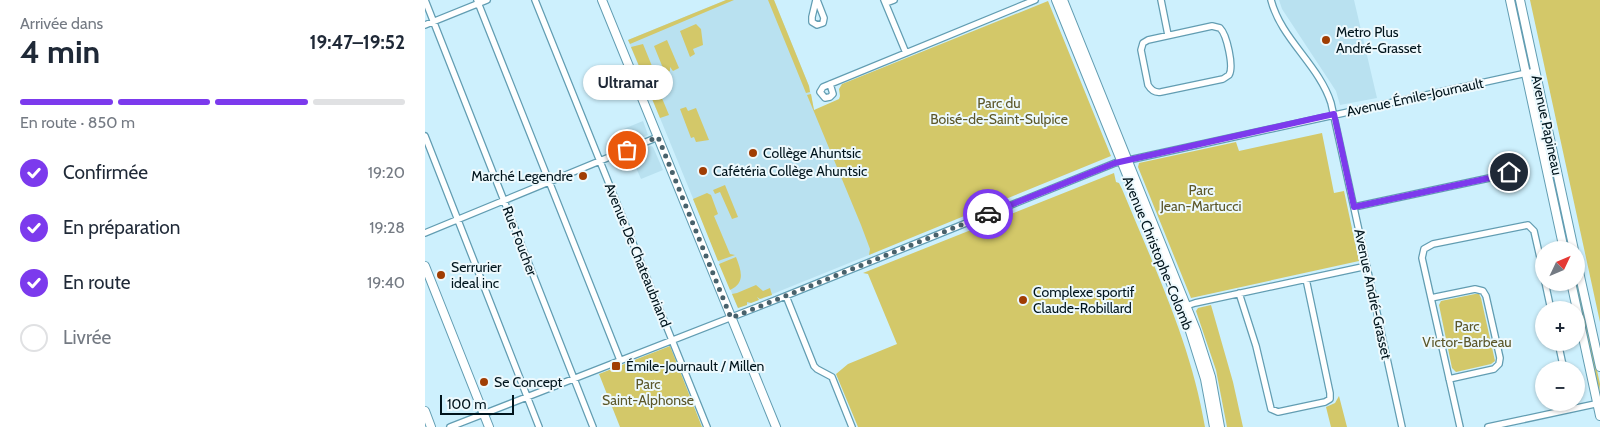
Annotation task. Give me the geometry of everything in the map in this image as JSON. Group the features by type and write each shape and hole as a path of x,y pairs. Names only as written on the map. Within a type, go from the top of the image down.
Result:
{"main road":[{"path":"602,0 776,427"},
{"name":"Avenue Christophe-Colomb","path":"1056,0 1206,361 1220,427"},
{"name":"Avenue Christophe-Colomb","path":"1063,0 1124,161"},
{"name":"Avenue Papineau","path":"1510,0 1562,241"},
{"name":"Avenue Papineau","path":"1520,0 1572,241"},
{"path":"425,266 489,427"},
{"path":"1573,291 1599,403 1600,416"},
{"path":"1583,291 1600,367"},
{"name":"Avenue Christophe-Colomb","path":"1184,307 1201,366 1214,427"},
{"path":"425,411 431,427"}],"street":[{"name":"Rue Foucher","path":"425,0 593,427"},
{"path":"425,25 478,2 487,0"},
{"name":"Avenue De Chateaubriand","path":"535,0 707,427"},
{"path":"894,0 885,2 906,53"},
{"path":"830,84 1035,0"},
{"path":"1161,0 1168,35"},
{"name":"Avenue André-Grasset","path":"1271,0 1280,22 1327,93 1334,114 1402,427"},
{"path":"478,2 620,360"},
{"path":"1212,26 1220,28 1225,37 1232,68 1230,74 1223,79 1161,92 1152,90 1148,85 1141,47 1147,40 1168,35 1212,26"},
{"name":"Avenue Émile-Journault","path":"450,427 731,318 1124,161 1535,71"},
{"path":"425,136 539,427"},
{"path":"425,232 658,137"},
{"path":"1354,207 1494,177"},
{"path":"1460,427 1422,256 1424,249 1427,246 1525,224 1531,226 1536,241"},
{"path":"1184,307 1367,266"},
{"path":"1239,294 1256,346 1271,409 1278,412 1315,404 1328,400 1331,395 1306,279"},
{"path":"1431,298 1475,288 1483,291 1486,296 1497,342 1501,361 1496,368 1449,379"},
{"path":"786,296 814,366 832,377 852,427"},
{"path":"1585,404 1599,403"},
{"path":"1488,427 1520,424 1557,411"}],"shaded area":[{"name":"Collège Ahuntsic","path":"726,0 774,0 809,86 814,110 874,253 738,308 628,40"},
{"path":"1279,0 1354,0 1377,98 1340,105 1336,91 1282,9"},
{"path":"643,121 648,135 626,144 621,130"},
{"path":"651,146 663,170 641,179 630,154"}],"green space":[{"path":"726,0 734,0 630,44 628,40"},
{"path":"768,0 774,0 810,92 806,93"},
{"path":"1530,0 1600,0 1600,322 1585,253 1585,241 1582,241"},
{"name":"Parc du Boisé-de-Saint-Sulpice","path":"1048,1 1111,156 869,255 870,249 861,225 807,95 811,94 814,110 839,99 839,89 842,84"},
{"path":"696,24 701,29 703,45 693,49 695,54 690,57 680,31"},
{"path":"667,40 679,68 673,71 670,67 670,71 665,73 654,46"},
{"path":"643,44 654,71 652,73 653,77 645,80 631,47"},
{"path":"654,79 669,115 660,118 645,82"},
{"path":"686,107 688,111 696,108 709,140 696,142 694,137 691,138 680,109"},
{"path":"1540,122 1547,142 1569,241 1566,241"},
{"name":"Parc Jean-Martucci","path":"1322,133 1334,193 1344,191 1359,261 1191,298 1138,167 1139,163 1236,142 1239,151"},
{"name":"Complexe sportif Claude-Robillard","path":"1114,173 1116,182 1119,183 1122,189 1159,276 1181,335 1191,365 1205,427 858,427 836,374 848,364 897,344 868,274 863,273"},
{"path":"725,185 738,217 732,219 720,192 715,194 713,190"},
{"path":"707,193 711,195 718,214 714,216 730,254 735,255 718,261 693,199"},
{"path":"736,257 741,276 738,284 730,290 719,264"},
{"path":"756,285 763,291 770,288 772,295 760,299 757,297 759,300 751,303 747,302 747,305 738,308 732,294"},
{"path":"1577,291 1580,291 1582,301 1579,301"},
{"name":"Parc Victor-Barbeau","path":"1479,294 1481,298 1495,361 1491,364 1456,372 1452,368 1439,305 1441,301"},
{"path":"1211,305 1233,382 1243,427 1227,427 1216,370 1196,311 1198,308"},
{"path":"1585,316 1600,384 1599,395 1585,330"},
{"name":"Parc Saint-Alphonse","path":"670,346 702,427 620,427 599,374"},
{"path":"1339,396 1347,427 1331,427 1326,407 1335,403"}],"way so far":[{"path":"627,150 658,137 731,318 988,214"}],"place":[{"name":"Metro Plus André-Grasset","path":"1326,40"},
{"name":"Ultramar","path":"627,150"},
{"name":"Collège Ahuntsic","path":"753,153"},
{"name":"Cafétéria Collège Ahuntsic","path":"703,171"},
{"name":"Marché Legendre","path":"583,176"},
{"name":"Serrurier ideal inc","path":"441,275"},
{"name":"Complexe sportif Claude-Robillard","path":"1023,300"},
{"name":"Émile-Journault / Millen","path":"616,366"},
{"name":"Se Concept","path":"484,382"}],"route":[{"path":"988,214 1115,163 1334,114 1354,207 1494,177 1496,181 1503,183 1507,181 1509,172"}]}
